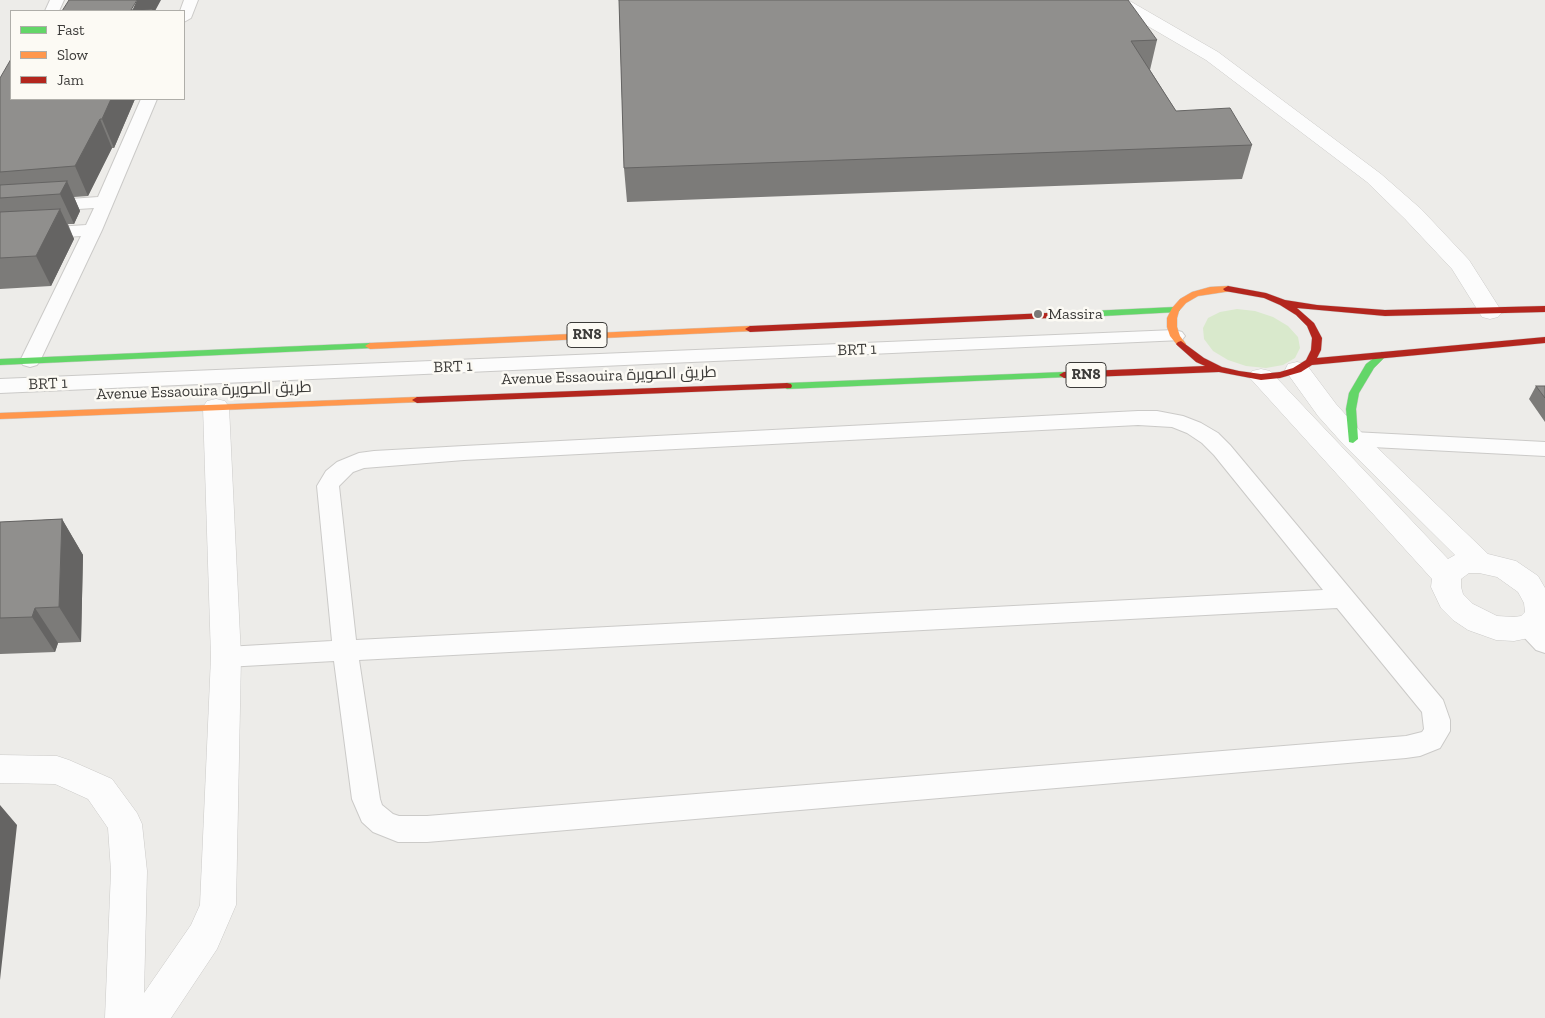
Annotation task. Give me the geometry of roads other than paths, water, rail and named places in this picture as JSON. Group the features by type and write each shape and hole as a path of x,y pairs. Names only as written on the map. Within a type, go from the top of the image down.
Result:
{"main road":[{"path":"1175,336 1172,318 1174,310 1182,301 1195,294 1210,290 1247,291 1283,303 1376,313 1490,312 1545,309"},
{"path":"1283,303 1299,313 1310,325 1317,338 1316,350 1304,366"},
{"name":"RN8","path":"0,362 1174,310"},
{"name":"RN8","path":"1175,336 1185,349 1200,360 1219,369 1261,377 1280,375 1304,366 1382,355 1545,340"},
{"path":"1353,439 1351,409 1354,393 1370,366 1382,355"},
{"name":"Avenue Essaouira طريق الصويرة","path":"0,416 1219,369"}],"street":[{"path":"1116,0 1212,56 1374,178 1413,214 1461,265 1490,312"},
{"path":"1304,366 1327,410 1353,439 1479,562"},
{"path":"1261,377 1447,576"},
{"path":"149,1018 204,937 218,905 226,657 216,407"},
{"path":"1479,562 1506,569 1537,582 1540,612 1536,620 1537,634 1514,629 1496,628 1479,622 1463,612 1452,600 1446,587 1447,576 1454,568 1465,563 1479,562"},
{"path":"0,769 57,770 100,790 125,824 129,871 124,1018"}],"lane":[{"path":"185,15 191,0"},
{"path":"30,361 93,230 149,100"},
{"path":"0,209 105,202"},
{"path":"6,235 29,207"},
{"path":"6,235 93,230"},
{"name":"BRT 1","path":"0,386 1175,336"},
{"path":"1157,418 1176,421 1194,428 1210,438 1343,598 1434,708 1438,720 1437,731 1431,740 1420,745 1406,747 561,816 427,829 398,829 383,823 372,813 366,800 345,651 328,486 334,476 345,467 358,461 464,453 1157,418"},
{"path":"1353,439 1545,449"},
{"path":"226,657 1343,598"}],"place":[{"name":"Massira","path":"1038,314"}]}
